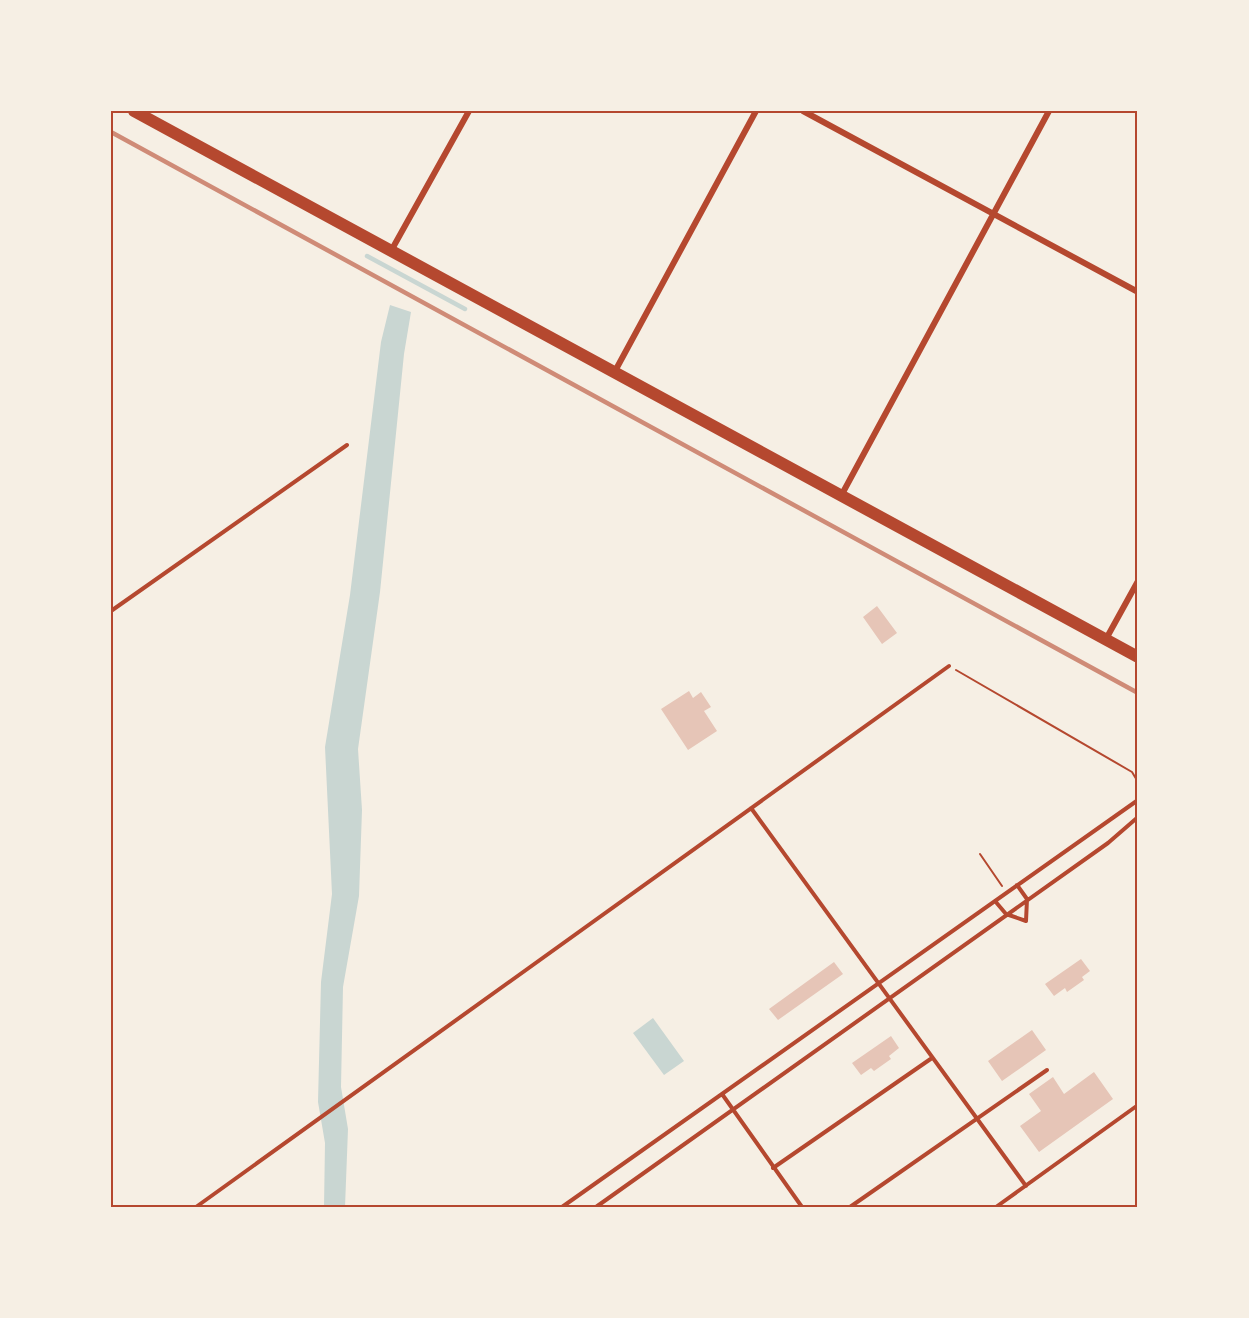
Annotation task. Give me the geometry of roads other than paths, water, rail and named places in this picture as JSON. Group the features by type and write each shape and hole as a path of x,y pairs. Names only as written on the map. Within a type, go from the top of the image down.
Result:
{"main road":[{"path":"134,111 1138,657"}],"street":[{"path":"391,251 469,111"},
{"path":"614,374 756,111"},
{"path":"803,111 1138,292"},
{"path":"841,497 1049,111"},
{"path":"1106,639 1138,581"}],"lane":[{"path":"111,611 347,444"},
{"path":"196,1207 949,666"},
{"path":"562,1207 1138,800"},
{"path":"751,808 1026,1186"},
{"path":"596,1207 733,1112 1108,843 1138,817"},
{"path":"995,901 1006,914 1026,921 1027,900 1017,885"},
{"path":"773,1168 932,1058"},
{"path":"850,1207 1047,1070"},
{"path":"722,1094 802,1207"},
{"path":"996,1207 1138,1105"}],"waterway":[{"path":"367,256 465,309"}],"railway":[{"path":"111,132 1138,693"}]}
